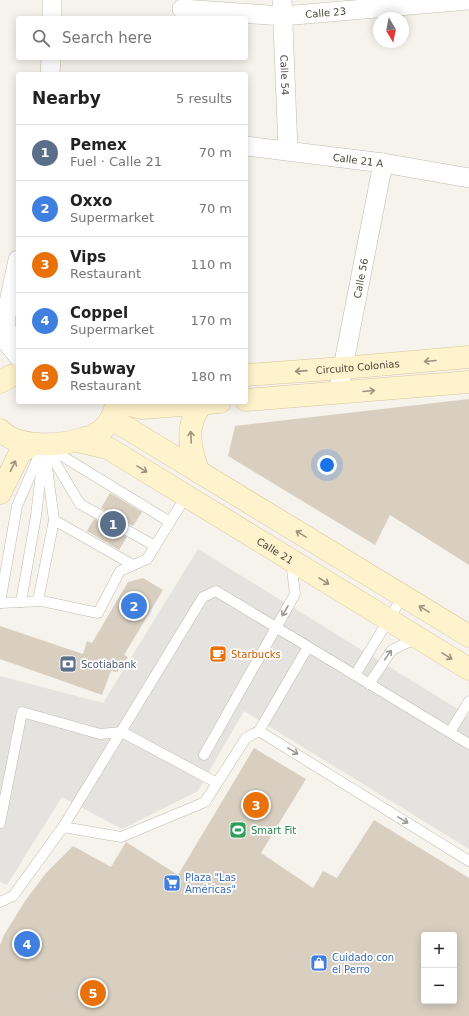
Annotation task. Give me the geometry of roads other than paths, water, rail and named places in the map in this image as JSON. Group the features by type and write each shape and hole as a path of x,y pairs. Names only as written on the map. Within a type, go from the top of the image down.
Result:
{"street":[{"path":"52,0 52,16"},
{"name":"Calle 23","path":"182,9 282,8 469,0"},
{"name":"Calle 54","path":"282,8 288,150"},
{"path":"50,72 51,60"},
{"name":"Calle 21 A","path":"248,146 383,163 469,178"},
{"name":"Calle 56","path":"338,393 383,163"},
{"path":"0,340 16,269"},
{"path":"5,321 10,346 16,354"},
{"name":"Circuito Colonias","path":"248,375 469,357"},
{"path":"0,382 16,375"},
{"path":"248,400 469,382"},
{"path":"116,408 142,408 197,404"},
{"path":"199,472 192,456 190,431 193,418 210,404"},
{"path":"1,433 10,438 39,444 77,441 95,436 104,429 116,408"},
{"path":"116,408 199,472 469,636"},
{"name":"Calle 21","path":"77,441 108,448 469,670"},
{"path":"0,494 20,453 39,444"}],"lane":[{"path":"38,601 54,520 39,444"},
{"path":"39,444 170,522"},
{"path":"39,444 80,504 155,546"},
{"path":"21,602 36,516 39,444"},
{"path":"39,444 17,506 0,603 42,600 98,613 120,570 147,559 186,496"},
{"path":"54,520 134,565"},
{"path":"204,755 295,594 291,561"},
{"path":"0,902 13,896 63,827 203,597 216,591 469,744"},
{"path":"355,675 403,596"},
{"path":"369,684 392,650 417,638"},
{"path":"63,827 121,837 205,802 246,738 259,731 308,647"},
{"path":"450,732 469,702"},
{"path":"0,824 22,712 100,734 122,732 217,783"},
{"path":"259,731 469,860"}],"place":[{"name":"Pemex","path":"113,524"},
{"name":"Oxxo","path":"134,606"},
{"name":"Starbucks","path":"218,654"},
{"name":"Scotiabank","path":"68,664"},
{"name":"Vips","path":"256,805"},
{"name":"Smart Fit","path":"238,830"},
{"name":"Plaza \"Las Américas\"","path":"172,883"},
{"name":"Coppel","path":"27,944"},
{"name":"Cuidado con el Perro","path":"319,963"},
{"name":"Subway","path":"93,993"}]}
